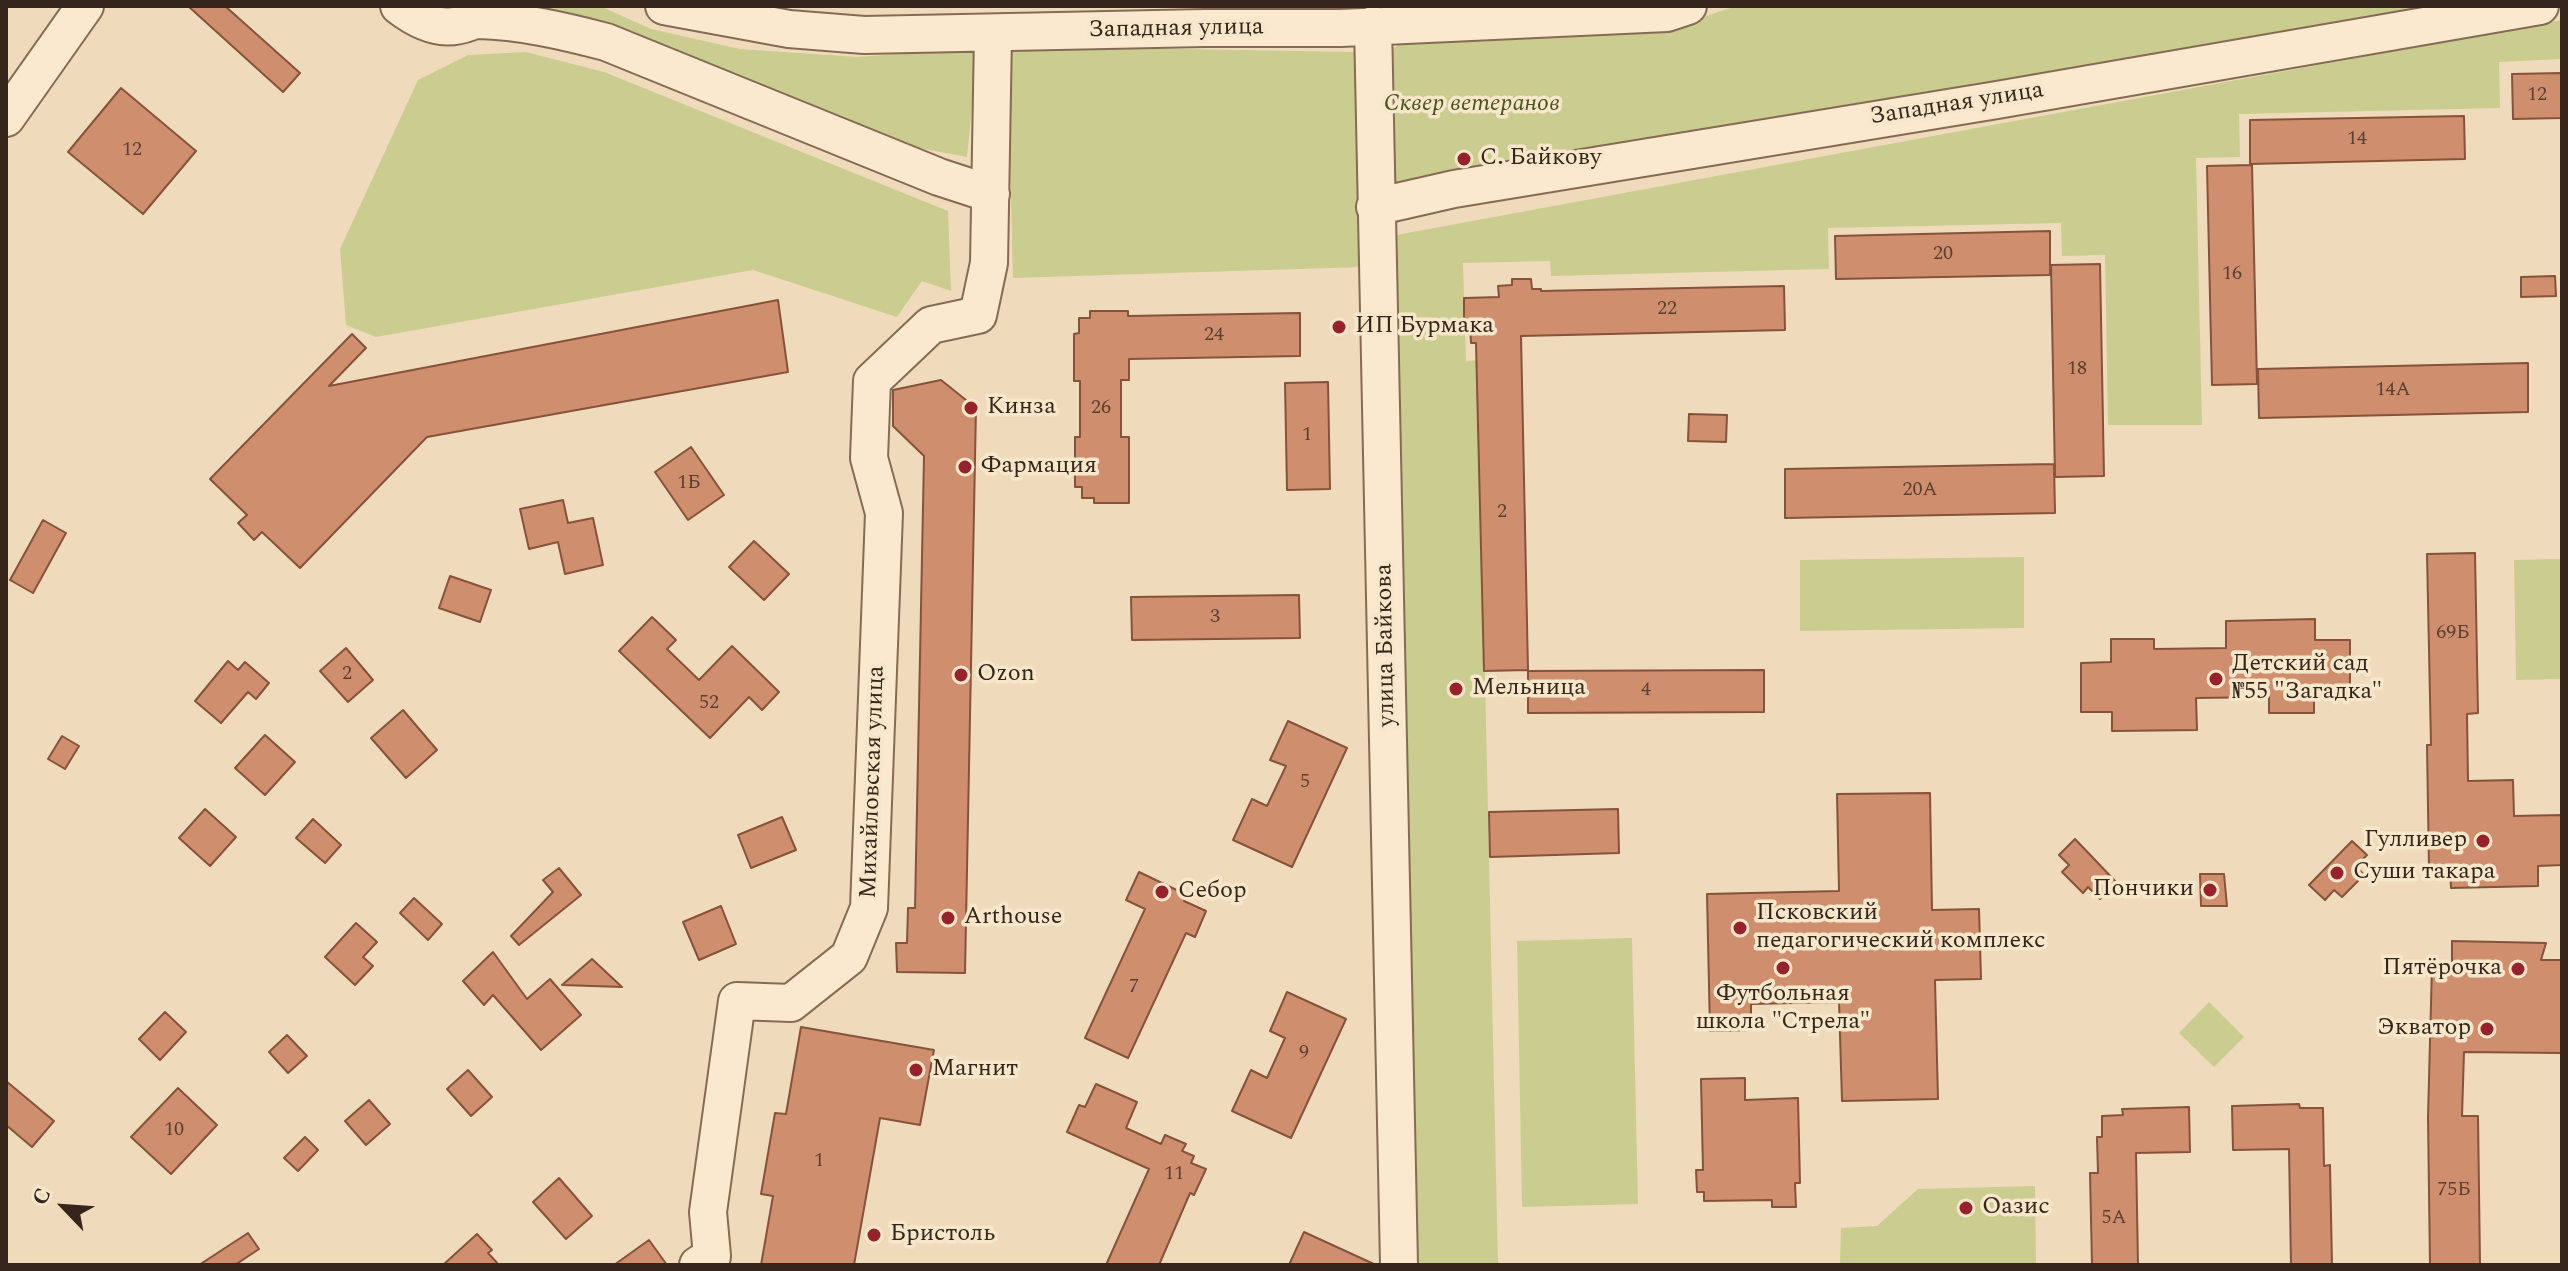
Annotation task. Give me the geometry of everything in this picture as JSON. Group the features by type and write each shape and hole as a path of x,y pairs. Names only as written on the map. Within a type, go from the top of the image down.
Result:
{"street":[{"path":"6,118 85,6"},
{"path":"399,6 416,19 436,26 457,26 487,13 498,20 606,42 939,177 991,194 993,34"},
{"name":"Западная улица","path":"664,6 789,29 864,35 1341,28 1667,13 1688,6"},
{"name":"Западная улица","path":"1375,207 1454,189 2540,6"},
{"name":"улица Байкова","path":"1373,25 1399,1265"},
{"name":"Михайловская улица","path":"698,1265 712,1256 708,1212 737,1001 791,1003 849,957 869,908 884,513 869,458 872,381 931,325 978,315 989,263 991,194"}],"green space":[{"path":"525,6 600,6 651,29 740,49 858,57 978,48 967,157 909,146"},
{"name":"Сквер ветеранов","path":"1736,6 2481,6 1400,193 1391,177 1390,51 1417,32 1683,24"},
{"path":"2562,20 2562,59 2499,62 2500,108 2239,114 2240,157 2196,158 2202,425 2108,425 2105,255 2062,256 2061,223 1828,228 1829,269 1551,276 1550,261 1463,263 1466,361 1478,360 1498,1265 1413,1265 1391,236"},
{"path":"1007,46 1355,52 1362,267 1013,278"},
{"path":"526,52 604,72 948,211 951,291 922,281 897,317 753,270 376,337 346,325 340,249 418,80 468,55"},
{"path":"2024,557 2024,628 1800,631 1800,560"},
{"path":"2562,559 2562,679 2516,680 2514,560"},
{"path":"1632,938 1638,1204 1522,1207 1517,941"},
{"path":"2209,1002 2244,1037 2214,1067 2179,1033"},
{"name":"Оазис","path":"2035,1186 2036,1265 1840,1265 1841,1228 1877,1226 1918,1189"}],"building":[{"path":"188,6 225,6 300,73 283,92"},
{"path":"2562,73 2562,118 2513,119 2512,74"},
{"path":"121,88 196,151 143,214 68,152"},
{"path":"2464,116 2465,159 2250,164 2250,120"},
{"path":"2252,165 2257,384 2212,385 2207,166"},
{"path":"2050,231 2050,275 1836,279 1835,236"},
{"path":"2100,264 2104,476 2055,477 2051,265"},
{"path":"2555,276 2556,296 2521,297 2521,277"},
{"path":"1512,279 1531,279 1532,289 1541,291 1784,286 1785,330 1521,336 1528,670 1484,671 1476,343 1471,343 1470,325 1464,325 1464,298 1499,297 1498,286 1512,285"},
{"path":"778,300 788,372 427,437 300,568 262,532 254,540 238,523 247,515 210,479 352,334 366,348 329,386"},
{"path":"1090,311 1128,311 1128,316 1300,313 1300,356 1129,359 1129,380 1121,380 1121,437 1129,437 1129,503 1094,503 1094,498 1082,498 1082,487 1075,487 1075,437 1080,437 1080,381 1074,381 1074,334 1079,333 1079,318 1090,318"},
{"path":"2528,363 2528,412 2259,418 2258,369"},
{"path":"941,380 976,408 965,973 897,972 896,943 907,943 908,908 915,908 924,456 893,426 893,390"},
{"path":"1328,382 1330,489 1287,490 1285,383"},
{"path":"1689,414 1727,415 1726,442 1688,441"},
{"path":"691,447 724,495 688,520 655,472"},
{"path":"2054,464 2055,513 1785,518 1785,469"},
{"path":"563,500 568,523 593,518 603,565 565,574 558,542 529,549 520,509"},
{"path":"43,520 66,533 33,593 10,580"},
{"path":"754,541 789,574 764,600 729,567"},
{"path":"2475,553 2478,713 2467,714 2468,781 2513,780 2514,816 2562,815 2562,865 2538,866 2538,886 2451,888 2450,868 2429,868 2427,745 2431,745 2427,554"},
{"path":"450,576 491,590 480,622 439,608"},
{"path":"1299,595 1300,638 1132,640 1131,597"},
{"path":"652,617 676,640 667,649 699,680 732,646 779,692 762,710 749,697 710,738 619,651"},
{"name":"Детский сад №55 \"Загадка\"","path":"2315,619 2315,640 2350,640 2350,695 2314,695 2314,713 2269,713 2269,697 2196,698 2197,730 2112,731 2112,712 2081,712 2081,663 2111,662 2111,639 2154,639 2154,649 2226,648 2226,621"},
{"path":"346,648 373,680 348,702 320,671"},
{"path":"228,661 238,670 245,662 269,683 256,699 248,692 221,723 195,701"},
{"path":"1764,670 1764,712 1528,713 1528,671"},
{"path":"403,710 437,750 406,778 371,738"},
{"path":"1288,721 1347,748 1292,867 1233,840 1252,799 1267,806 1286,766 1270,760"},
{"path":"265,735 295,762 265,795 235,768"},
{"path":"62,736 79,746 65,769 48,759"},
{"path":"1930,793 1932,910 1979,909 1981,979 1935,980 1938,1099 1842,1101 1839,1002 1751,1004 1751,1030 1710,1031 1707,894 1839,891 1837,794"},
{"path":"205,809 236,837 210,866 179,838"},
{"path":"1618,809 1619,853 1490,857 1489,812"},
{"path":"782,817 796,850 751,868 738,835"},
{"path":"313,819 341,845 325,863 296,838"},
{"path":"2075,839 2117,883 2100,899 2088,887 2083,893 2062,872 2069,865 2059,855"},
{"path":"2352,841 2367,855 2356,866 2364,875 2342,897 2334,890 2325,900 2309,885"},
{"path":"559,868 581,895 519,945 511,936 553,892 543,880"},
{"path":"1139,872 1187,895 1184,901 1206,911 1195,937 1186,933 1128,1058 1085,1038 1145,909 1126,900"},
{"path":"2200,874 2224,874 2227,906 2201,906"},
{"path":"414,898 442,924 428,940 400,913"},
{"path":"721,906 736,944 699,960 683,922"},
{"path":"356,923 377,942 363,957 373,966 355,985 325,957"},
{"path":"2452,941 2546,943 2541,960 2562,960 2562,1053 2464,1052 2462,1116 2478,1116 2480,1265 2430,1265 2428,1117 2432,966 2452,966"},
{"path":"493,952 527,999 550,979 581,1015 541,1050 493,995 484,1005 463,981"},
{"path":"592,959 622,987 562,985"},
{"path":"1287,992 1346,1019 1291,1138 1232,1111 1251,1070 1267,1078 1285,1038 1270,1031"},
{"path":"165,1012 186,1032 160,1060 139,1039"},
{"path":"801,1027 934,1050 920,1125 880,1118 854,1265 761,1265 773,1196 761,1194 775,1113 786,1114"},
{"path":"287,1035 307,1056 288,1073 269,1052"},
{"path":"468,1070 492,1097 471,1116 447,1089"},
{"path":"1745,1078 1745,1100 1798,1098 1800,1183 1795,1183 1796,1207 1772,1207 1772,1200 1704,1201 1704,1192 1697,1192 1696,1170 1703,1170 1701,1079"},
{"path":"6,1081 54,1121 32,1147 6,1125"},
{"path":"1096,1084 1137,1102 1126,1128 1161,1144 1165,1135 1186,1144 1182,1151 1194,1156 1191,1163 1206,1169 1194,1195 1190,1193 1159,1265 1106,1265 1149,1169 1067,1132 1079,1105 1085,1107"},
{"path":"178,1088 217,1125 171,1174 131,1137"},
{"path":"369,1100 390,1124 366,1145 345,1121"},
{"path":"2299,1104 2300,1108 2323,1108 2324,1166 2330,1165 2332,1265 2291,1265 2289,1149 2233,1150 2232,1106"},
{"path":"2189,1107 2190,1152 2136,1153 2138,1265 2092,1265 2090,1173 2098,1173 2097,1137 2102,1137 2102,1116 2123,1115 2122,1109"},
{"path":"305,1137 318,1150 298,1171 284,1158"},
{"path":"559,1178 592,1216 566,1239 533,1202"},
{"path":"1304,1232 1376,1265 1289,1265"},
{"path":"248,1233 259,1249 235,1265 199,1265"},
{"path":"477,1234 492,1250 488,1253 499,1265 443,1265"},
{"path":"649,1240 667,1265 614,1265"}],"place":[{"name":"С. Байкову","path":"1464,159"},
{"name":"ИП Бурмака","path":"1339,327"},
{"name":"Кинза","path":"971,408"},
{"name":"Фармация","path":"965,467"},
{"name":"Ozon","path":"961,675"},
{"name":"Детский сад №55 \"Загадка\"","path":"2216,679"},
{"name":"Мельница","path":"1456,689"},
{"name":"Гулливер","path":"2483,841"},
{"name":"Суши такара","path":"2337,873"},
{"name":"Пончики","path":"2210,890"},
{"name":"Себор","path":"1162,892"},
{"name":"Arthouse","path":"948,918"},
{"name":"Псковский педагогический комплекс","path":"1740,928"},
{"name":"Футбольная школа \"Стрела\"","path":"1783,968"},
{"name":"Пятёрочка","path":"2518,969"},
{"name":"Экватор","path":"2487,1029"},
{"name":"Магнит","path":"916,1070"},
{"name":"Оазис","path":"1966,1208"},
{"name":"Бристоль","path":"874,1235"}]}
